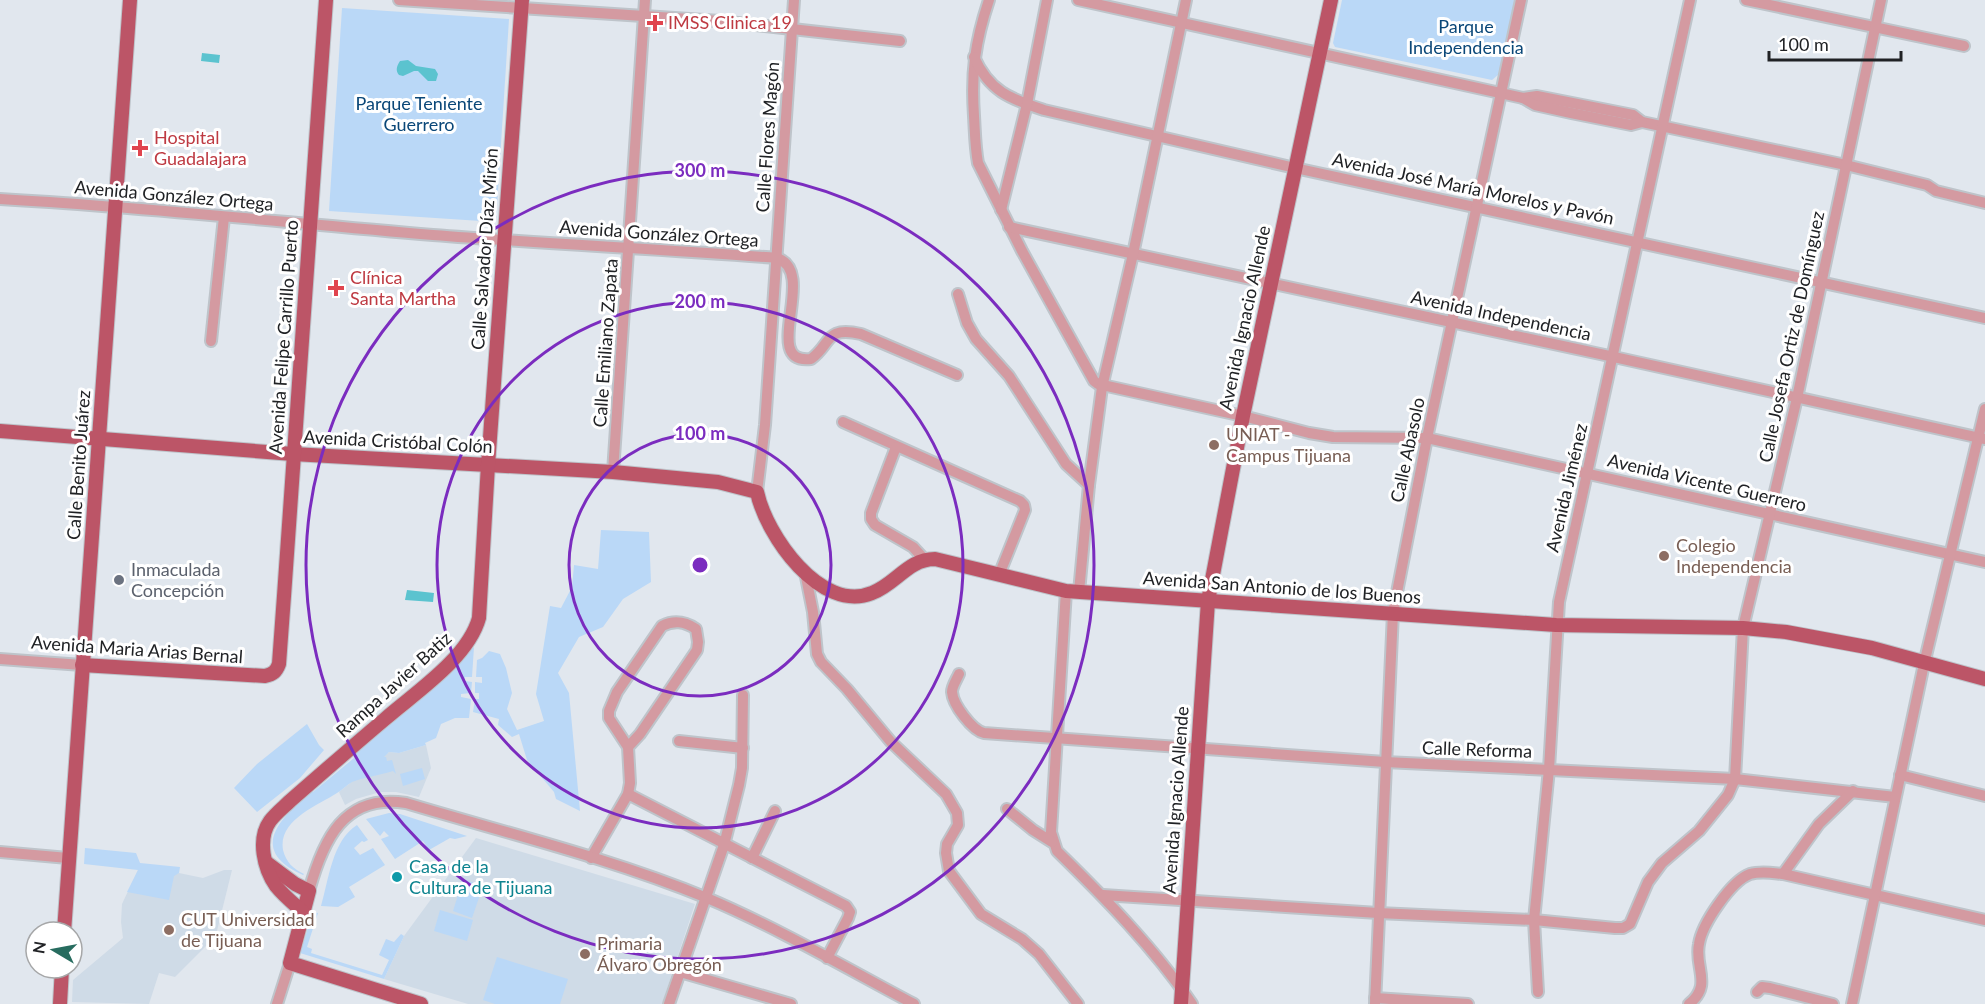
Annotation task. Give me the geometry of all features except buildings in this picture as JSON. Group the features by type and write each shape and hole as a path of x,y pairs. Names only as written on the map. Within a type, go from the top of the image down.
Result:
{"main road":[{"name":"Calle Benito Juárez","path":"65,920 130,0"},
{"name":"Avenida Felipe Carrillo Puerto","path":"272,675 279,664 326,0"},
{"name":"Avenida Ignacio Allende","path":"1181,1004 1208,601 1243,416 1331,0"},
{"name":"Calle Salvador Díaz Mirón","path":"488,465 521,4"},
{"name":"Avenida Cristóbal Colón","path":"0,431 293,454 613,472 718,482 757,492"},
{"name":"Rampa Javier Batiz","path":"303,912 283,895 270,876 263,853 263,839 270,822 290,801 442,670 476,630 488,465"},
{"path":"757,492 760,508 780,543 805,572 833,593 851,597 876,592 910,565 924,559"},
{"name":"Avenida San Antonio de los Buenos","path":"924,559 946,561 1072,591 1556,625 1743,628 1810,635 1872,648 1985,679"},
{"name":"Avenida Maria Arias Bernal","path":"82,665 272,675"},
{"path":"267,863 295,884 309,891 290,963 421,1004"},
{"path":"60,1004 61,980"}],"street":[{"path":"399,0 521,4 900,41"},
{"name":"Calle Emiliano Zapata","path":"613,472 645,0"},
{"name":"Calle Flores Magón","path":"757,492 765,425 794,0"},
{"path":"989,0 974,57 972,85 977,156 1009,227 1094,381 1102,387"},
{"path":"1000,210 1027,104 1047,0"},
{"path":"1078,0 1523,98 1535,105 1581,115 1631,125 1642,122 1846,165 1927,185 1937,184 1985,195"},
{"path":"1052,842 1056,740 1072,591 1102,387 1133,254 1186,0"},
{"name":"Calle Abasolo","path":"1375,1001 1393,613 1427,438 1521,0"},
{"name":"Avenida Jiménez","path":"1538,992 1534,920 1550,769 1558,602 1639,243 1690,0"},
{"path":"1746,0 1964,46"},
{"name":"Calle Josefa Ortiz de Domínguez","path":"1534,920 1623,928 1630,924 1648,882 1662,863 1699,831 1728,795 1735,779 1743,628 1797,398 1881,0"},
{"name":"Avenida José María Morelos y Pavón","path":"974,57 987,81 1027,104 1295,168 1985,318"},
{"path":"1927,185 1936,191 1985,202"},
{"name":"Avenida González Ortega","path":"0,199 504,240 777,258"},
{"path":"211,341 224,217"},
{"name":"Avenida Independencia","path":"1009,227 1982,439"},
{"path":"777,258 787,262 790,267 793,293 788,345 792,354 811,359 828,338 852,332 957,375"},
{"path":"958,294 971,332 1009,376 1066,464 1089,485"},
{"name":"Avenida Vicente Guerrero","path":"1102,387 1331,437 1427,438 1985,562"},
{"path":"1851,1004 1949,554 1982,439 1985,409"},
{"path":"843,422 1020,501 1025,510 999,575"},
{"path":"896,447 871,513 871,519 875,525 913,547 924,559"},
{"path":"805,572 813,612 817,654 821,663 847,689 891,742 946,794 957,813 958,825 947,844 949,871 981,914 1022,939 1039,954 1078,1004"},
{"path":"591,858 628,794 630,783 628,747 609,718 612,703 662,626 675,621 689,624 696,629 697,650 640,734 628,747"},
{"name":"Avenida Maria Arias Bernal","path":"0,659 82,665"},
{"name":"Calle Reforma","path":"959,674 953,688 954,699 977,731 1056,740 1385,762 1735,779 1895,797"},
{"path":"669,1004 724,844 739,784 743,748 743,695"},
{"path":"679,741 743,748"},
{"path":"1900,775 1985,796"},
{"path":"1783,874 1819,824 1853,791"},
{"path":"628,794 846,906 849,909 848,918 827,958"},
{"path":"309,891 326,841 336,826 351,813 376,802 406,803 591,858 706,898 827,958 900,1001 914,1004"},
{"path":"1007,809 1052,842 1057,850 1102,895 1181,987 1192,1004"},
{"path":"752,858 775,811"},
{"path":"0,852 68,858"},
{"path":"1689,1004 1700,992 1703,980 1698,959 1698,944 1705,925 1730,889 1748,875 1764,872 1783,874 1985,920"},
{"path":"1102,895 1378,913 1534,920"},
{"path":"277,1004 290,963"},
{"path":"680,972 790,1004"},
{"path":"1757,992 1762,987 1770,988 1833,1004"},
{"path":"1375,1001 1468,1004"}],"shaded area":[{"path":"202,53 220,55 219,63 201,61"},
{"path":"408,60 416,66 435,69 438,74 436,81 428,81 418,71 403,76 399,75 397,68 400,61"},
{"path":"407,590 434,593 433,602 405,600"},
{"path":"426,745 431,768 419,797 396,792 380,792 345,805 339,792 389,752 399,753"},
{"name":"Primaria Álvaro Obregón","path":"476,838 695,904 662,1004 468,1004 384,979 404,936"},
{"name":"CUT Universidad de Tijuana","path":"138,870 173,875 179,873 203,878 224,870 232,870 213,947 206,946 175,977 159,973 149,1004 72,1002 73,980 84,980 84,971 123,938 122,904"}],"green space":[{"name":"Parque Independencia","path":"1342,0 1515,0 1499,74 1492,80 1335,47 1333,43"},
{"name":"Parque Teniente Guerrero","path":"342,8 509,19 496,222 329,211"},
{"path":"601,530 649,532 651,582 623,599 603,627 579,637 558,673 569,693 580,811 556,799 554,792 527,760 519,734 512,737 498,725 499,719 473,712 475,699 479,699 479,693 475,693 475,682 482,683 482,677 476,677 477,660 489,651 500,654 512,693 507,709 517,730 544,721 536,694 550,606 561,608 572,587 574,565 598,569"},
{"path":"474,647 472,677 465,677 465,681 472,682 471,693 461,694 461,697 471,699 469,718 455,718 441,724 436,738 425,743 426,745 399,753 389,752 384,757 387,761 392,760 396,774 393,771 352,782 301,815 287,830 283,839 283,850 290,865 304,874 303,875 286,865 276,855 273,845 274,834 289,812 354,758 353,754"},
{"path":"307,724 324,750 300,778 257,812 234,788 257,764"},
{"path":"422,768 425,779 403,786 400,774"},
{"path":"389,813 400,814 467,836 450,838 429,850 423,841 395,859 381,839 389,836 384,831 380,836 366,819"},
{"path":"357,825 368,840 362,841 354,848 360,855 373,848 385,865 349,887 355,897 338,907 321,906 337,851 342,841"},
{"path":"85,848 136,853 140,863 180,867 179,873 174,876 169,900 127,892 138,870 84,864"},
{"path":"463,879 483,886 472,918 453,911"},
{"path":"440,910 473,920 467,941 434,931"},
{"path":"313,912 318,913 307,947 312,949 311,953 382,975 389,960 379,955 386,939 394,942 401,934 404,936 384,979 300,953"},
{"path":"497,957 568,979 560,1004 495,1004 483,1000"}],"place":[{"name":"IMSS Clinica 19","path":"655,23"},
{"name":"Hospital Guadalajara","path":"140,148"},
{"name":"Clínica Santa Martha","path":"336,288"},
{"name":"UNIAT - Campus Tijuana","path":"1214,445"},
{"name":"Colegio Independencia","path":"1664,556"},
{"name":"Inmaculada Concepción","path":"119,580"},
{"name":"Casa de la Cultura de Tijuana","path":"397,877"},
{"name":"CUT Universidad de Tijuana","path":"169,930"},
{"name":"Primaria Álvaro Obregón","path":"585,954"}]}
